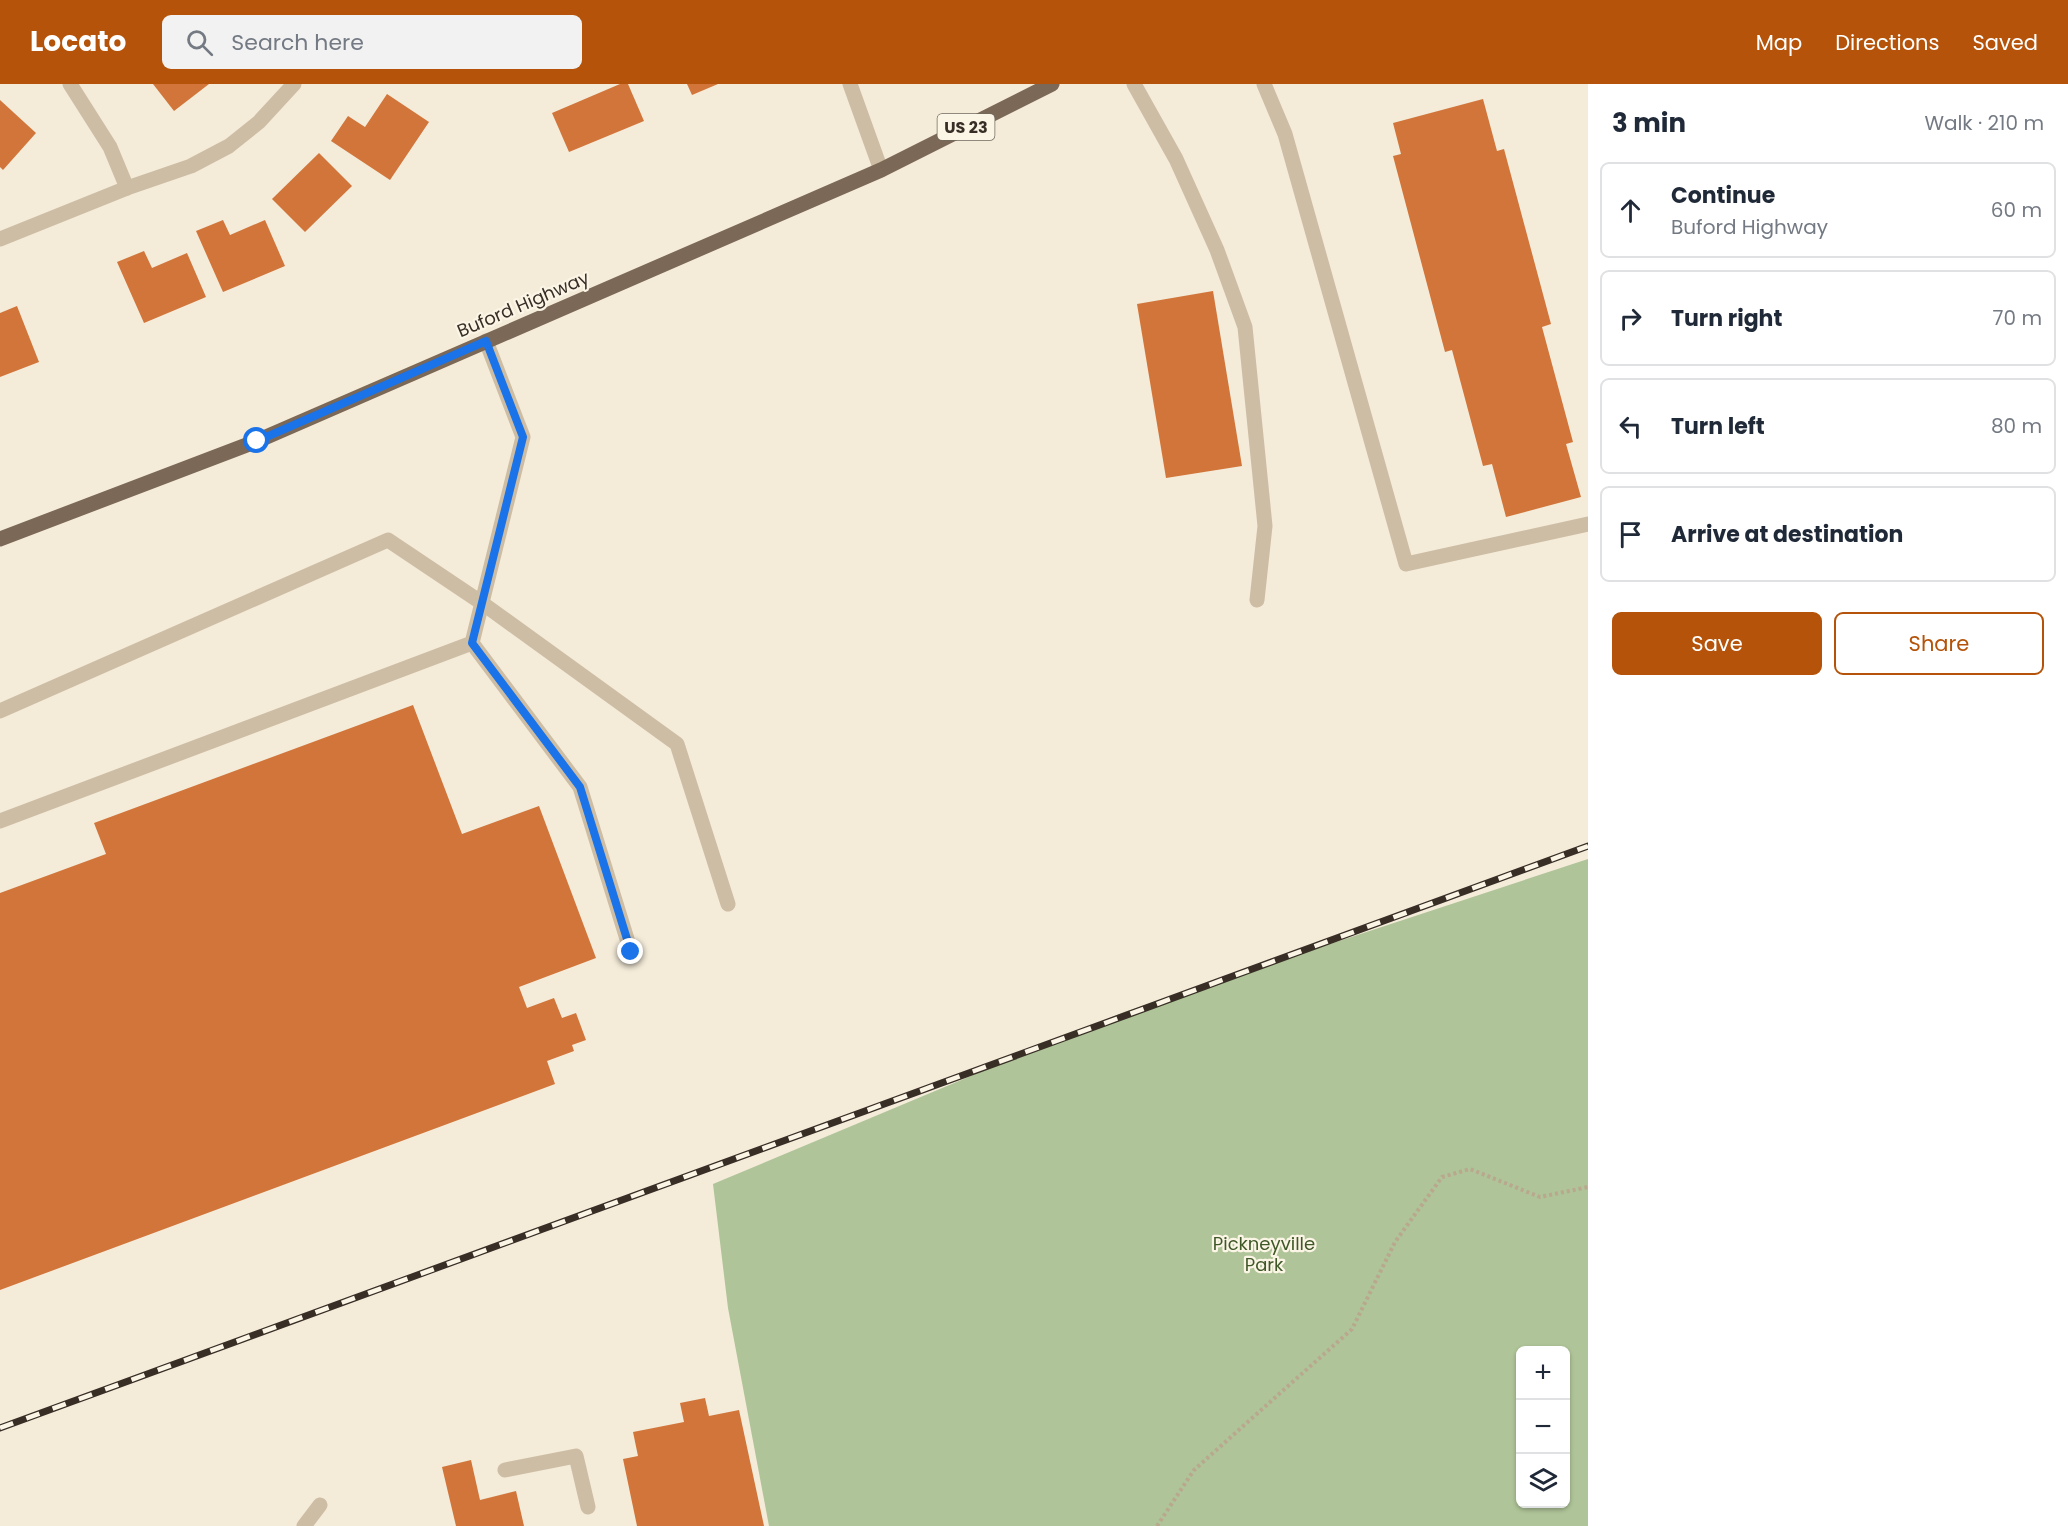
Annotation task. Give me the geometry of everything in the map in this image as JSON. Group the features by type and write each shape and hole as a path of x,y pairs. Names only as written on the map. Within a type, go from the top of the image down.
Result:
{"main road":[{"name":"Buford Highway","path":"0,539 257,441 881,170 1052,84"}],"street":[{"path":"70,84 110,147 127,188"},
{"path":"0,239 127,188 191,166 229,146 259,122 294,84"},
{"path":"850,84 881,170"},
{"path":"1134,84 1176,159 1217,250 1245,327 1265,526 1257,600"},
{"path":"1264,84 1285,134 1406,564 1588,524"},
{"path":"472,643 523,437 486,341"},
{"path":"0,711 388,540 482,603 676,744 728,904"},
{"path":"0,821 472,643"},
{"path":"472,643 580,787 631,952"},
{"path":"505,1470 576,1456 588,1507"},
{"path":"304,1526 320,1505"}],"path":[{"path":"1157,1526 1194,1470 1352,1329 1395,1242 1442,1177 1470,1169 1540,1197 1588,1187"}],"green space":[{"name":"Pickneyville Park","path":"1588,859 1588,1526 769,1526 728,1308 713,1184 1124,1012"}],"building":[{"path":"153,84 209,84 174,111"},
{"path":"620,84 628,84 644,121 569,152 552,113"},
{"path":"687,84 718,84 692,95"},
{"path":"387,94 429,122 390,180 331,141 348,116 365,127"},
{"path":"1483,99 1497,151 1504,149 1551,324 1542,327 1573,442 1566,444 1581,497 1506,517 1492,464 1483,466 1452,350 1445,352 1393,156 1401,154 1393,123"},
{"path":"0,100 36,133 3,170 0,167"},
{"path":"319,153 352,186 305,232 272,199"},
{"path":"223,220 230,235 265,220 285,266 223,292 196,231"},
{"path":"144,251 152,268 187,253 206,297 144,323 117,262"},
{"path":"1213,291 1242,466 1166,478 1137,304"},
{"path":"17,306 39,362 0,377 0,313"},
{"path":"413,705 462,834 539,806 596,958 519,987 527,1008 554,998 562,1018 576,1013 586,1040 572,1045 574,1051 547,1061 555,1084 0,1290 0,893 106,854 94,823"},
{"path":"705,1398 709,1416 739,1410 764,1526 637,1526 623,1459 638,1456 633,1432 684,1422 680,1403"},
{"path":"471,1460 480,1500 516,1491 524,1526 456,1526 442,1467"}],"railway":[{"path":"0,1428 1588,846"}],"route":[{"path":"257,441 486,341 523,437 472,643 580,787 631,952"}]}
